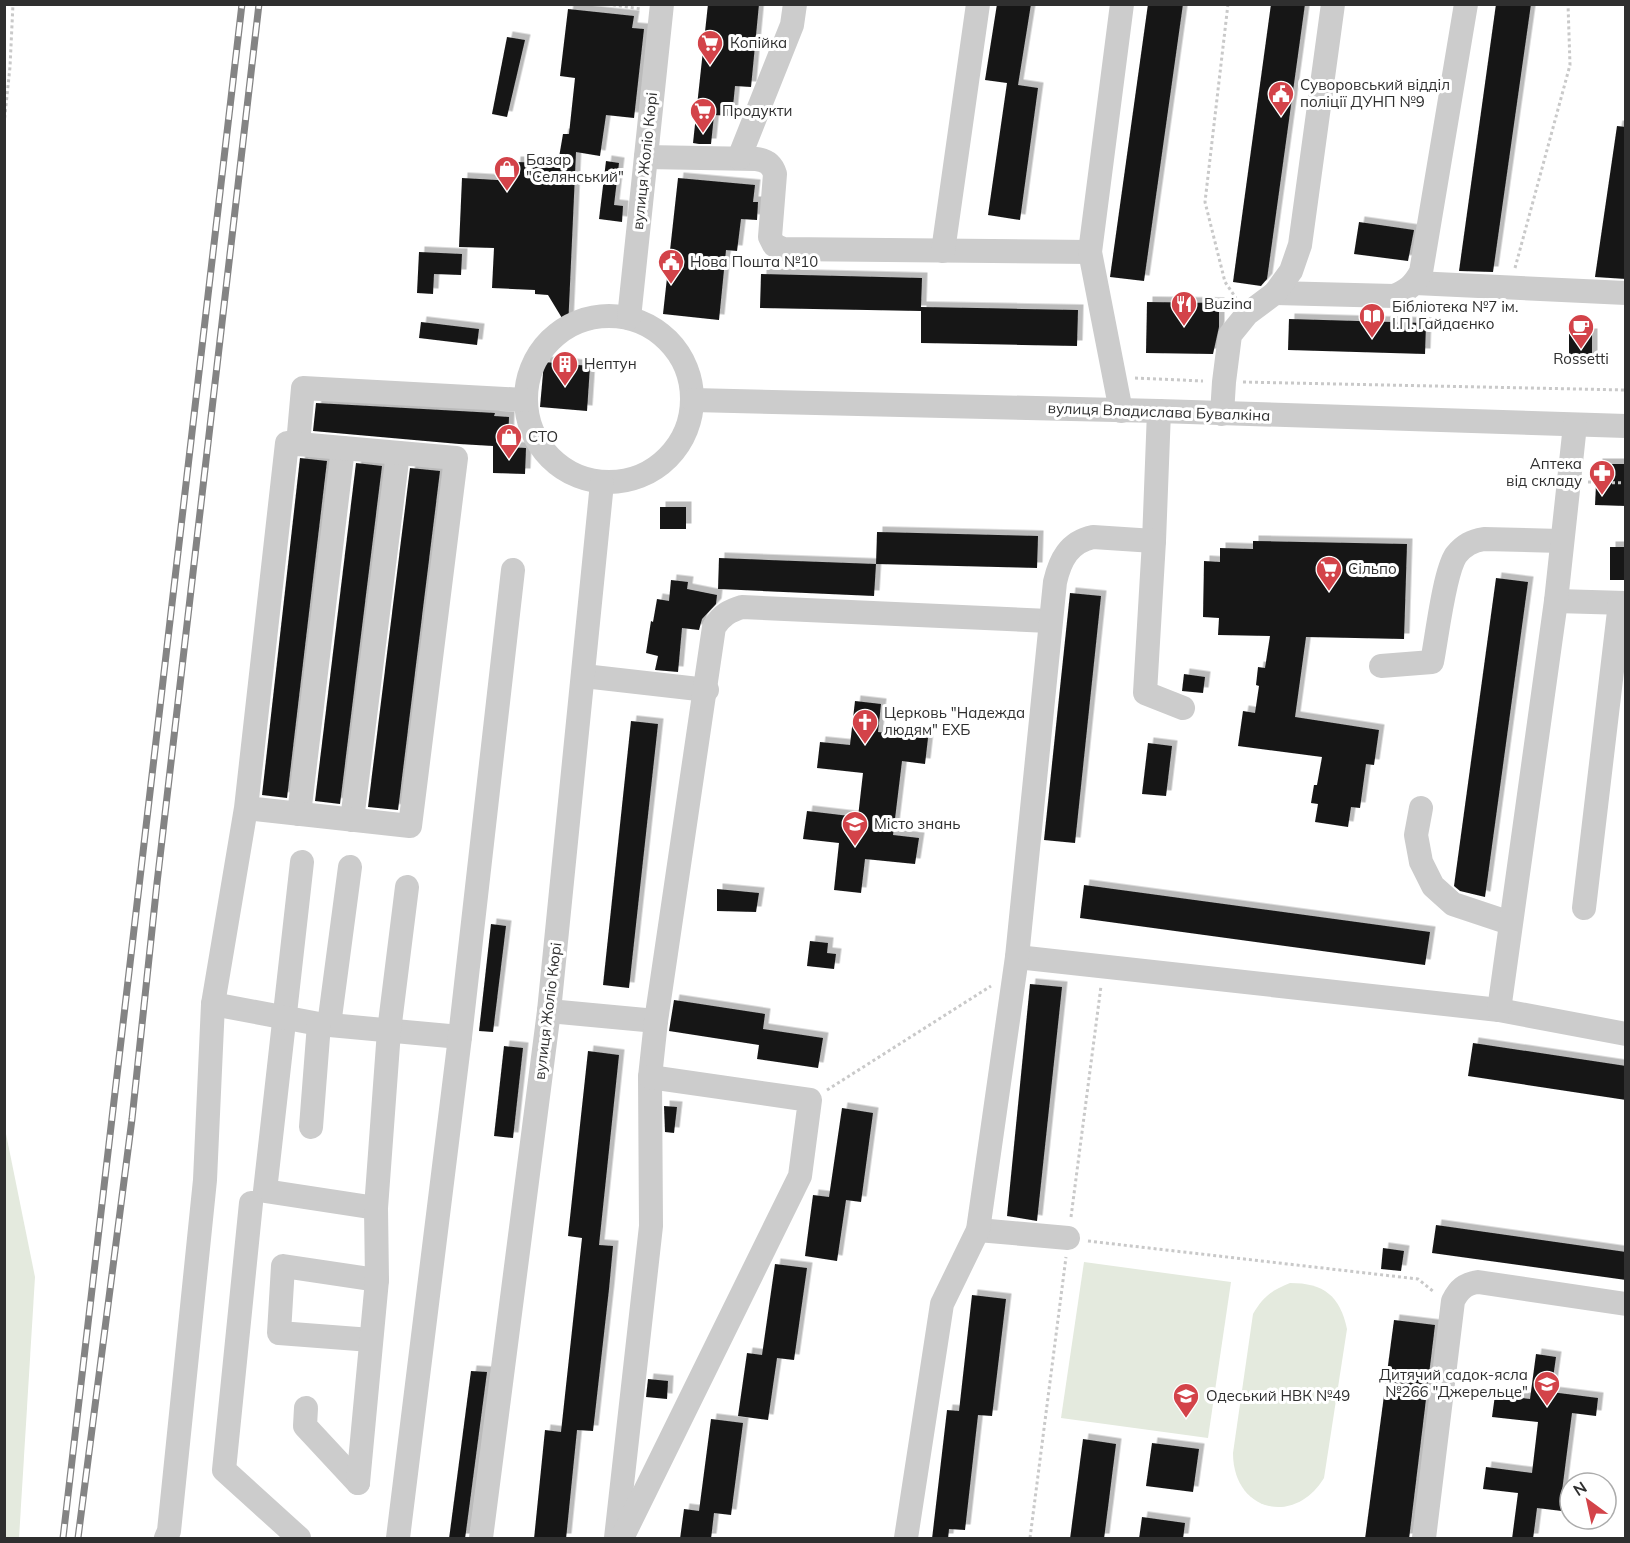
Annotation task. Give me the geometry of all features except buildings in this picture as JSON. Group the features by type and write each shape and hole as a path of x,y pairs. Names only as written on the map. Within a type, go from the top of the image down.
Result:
{"street":[{"path":"739,158 792,25 795,4"},
{"path":"943,251 978,4"},
{"path":"1121,411 1090,252 1122,4"},
{"path":"1222,414 1230,334 1247,314 1275,293 1291,271 1300,245 1333,4"},
{"path":"1275,293 1394,296 1406,291 1415,283 1421,272 1466,4"},
{"name":"вулиця Жоліо Кюрі","path":"629,318 661,8"},
{"path":"646,157 762,159 773,169 775,186 769,233 771,241 778,248 1090,252"},
{"path":"1415,283 1626,293"},
{"path":"601,316 629,318 654,329 675,348 688,372 693,400 688,427 675,451 654,469 629,480 602,483 575,476 552,461 535,439 526,413 524,400 526,386 542,339 552,338 575,323 601,316"},
{"path":"298,444 303,388 524,400"},
{"name":"вулиця Владислава Бувалкіна","path":"693,400 1159,411 1626,426"},
{"path":"1159,411 1145,693 1183,708"},
{"path":"1499,1010 1557,601 1575,425"},
{"path":"166,1539 169,1531 205,1180 213,1004 246,808 287,443 456,458 410,826 246,808"},
{"path":"300,814 343,448"},
{"path":"352,820 398,453"},
{"name":"вулиця Жоліо Кюрі","path":"481,1539 549,1011 602,483"},
{"path":"906,1539 942,1304 978,1230 1016,964 1050,621 1058,568 1070,548 1085,539 1093,537 1154,541"},
{"path":"1381,666 1432,662 1450,567 1464,547 1473,540 1562,540"},
{"path":"398,1539 460,1037 513,570"},
{"path":"1557,601 1623,603 1584,909"},
{"path":"616,1539 651,1226 650,1077 656,1021 714,627 720,618 742,607 1050,621"},
{"path":"584,676 706,690"},
{"path":"1421,808 1416,835 1420,862 1433,886 1454,904 1510,923"},
{"path":"302,862 265,1191 376,1208"},
{"path":"311,1127 324,1025 350,867"},
{"path":"306,1407 304,1426 357,1483 377,1280 376,1208 389,1031 407,887"},
{"path":"1016,964 1103,966 1499,1010 1626,1034"},
{"path":"213,1004 324,1025 460,1037"},
{"path":"549,1011 656,1021"},
{"path":"622,1539 800,1176 810,1100 650,1077"},
{"path":"251,1203 225,1470 299,1539"},
{"path":"978,1230 1068,1238"},
{"path":"371,1340 279,1333 283,1266 377,1280"},
{"path":"1424,1539 1453,1301 1462,1287 1478,1282 1626,1304"}],"path":[{"path":"4,124 13,4"},
{"path":"607,4 661,8"},
{"path":"1228,4 1205,202 1225,282 1247,314"},
{"path":"1510,287 1570,64 1568,4"},
{"path":"1115,378 1626,390"},
{"path":"1569,482 1626,483"},
{"path":"810,1100 1016,964"},
{"path":"1030,1539 1103,966"},
{"path":"1068,1238 1418,1279 1439,1295 1453,1301"}],"shaded area":[{"path":"4,1124 35,1277 19,1538 4,1538"},
{"path":"1084,1262 1231,1282 1208,1438 1061,1418"},
{"path":"1290,1283 1312,1286 1329,1294 1340,1308 1347,1329 1324,1478 1311,1493 1297,1503 1282,1507 1267,1506 1254,1499 1243,1488 1236,1473 1233,1453 1253,1314 1268,1295"}],"railway":[{"path":"63,1538 242,4"},
{"path":"78,1538 132,1119 157,883 259,4"}],"place":[{"name":"Копійка","path":"710,66"},
{"name":"Суворовський відділ поліції ДУНП №9","path":"1281,117"},
{"name":"Продукти","path":"703,134"},
{"name":"Базар \"Селянський\"","path":"507,192"},
{"name":"Нова Пошта №10","path":"671,285"},
{"name":"Buzina","path":"1184,327"},
{"name":"Бібліотека №7 ім. І.П. Гайдаєнко","path":"1372,339"},
{"name":"Rossetti","path":"1581,350"},
{"name":"Нептун","path":"565,387"},
{"name":"СТО","path":"509,460"},
{"name":"Аптека від складу","path":"1602,496"},
{"name":"Сільпо","path":"1329,592"},
{"name":"Церковь \"Надежда людям\" ЕХБ","path":"865,745"},
{"name":"Місто знань","path":"855,847"},
{"name":"Дитячий садок-ясла №266 \"Джерельце\"","path":"1547,1407"},
{"name":"Одеський НВК №49","path":"1186,1419"}]}
